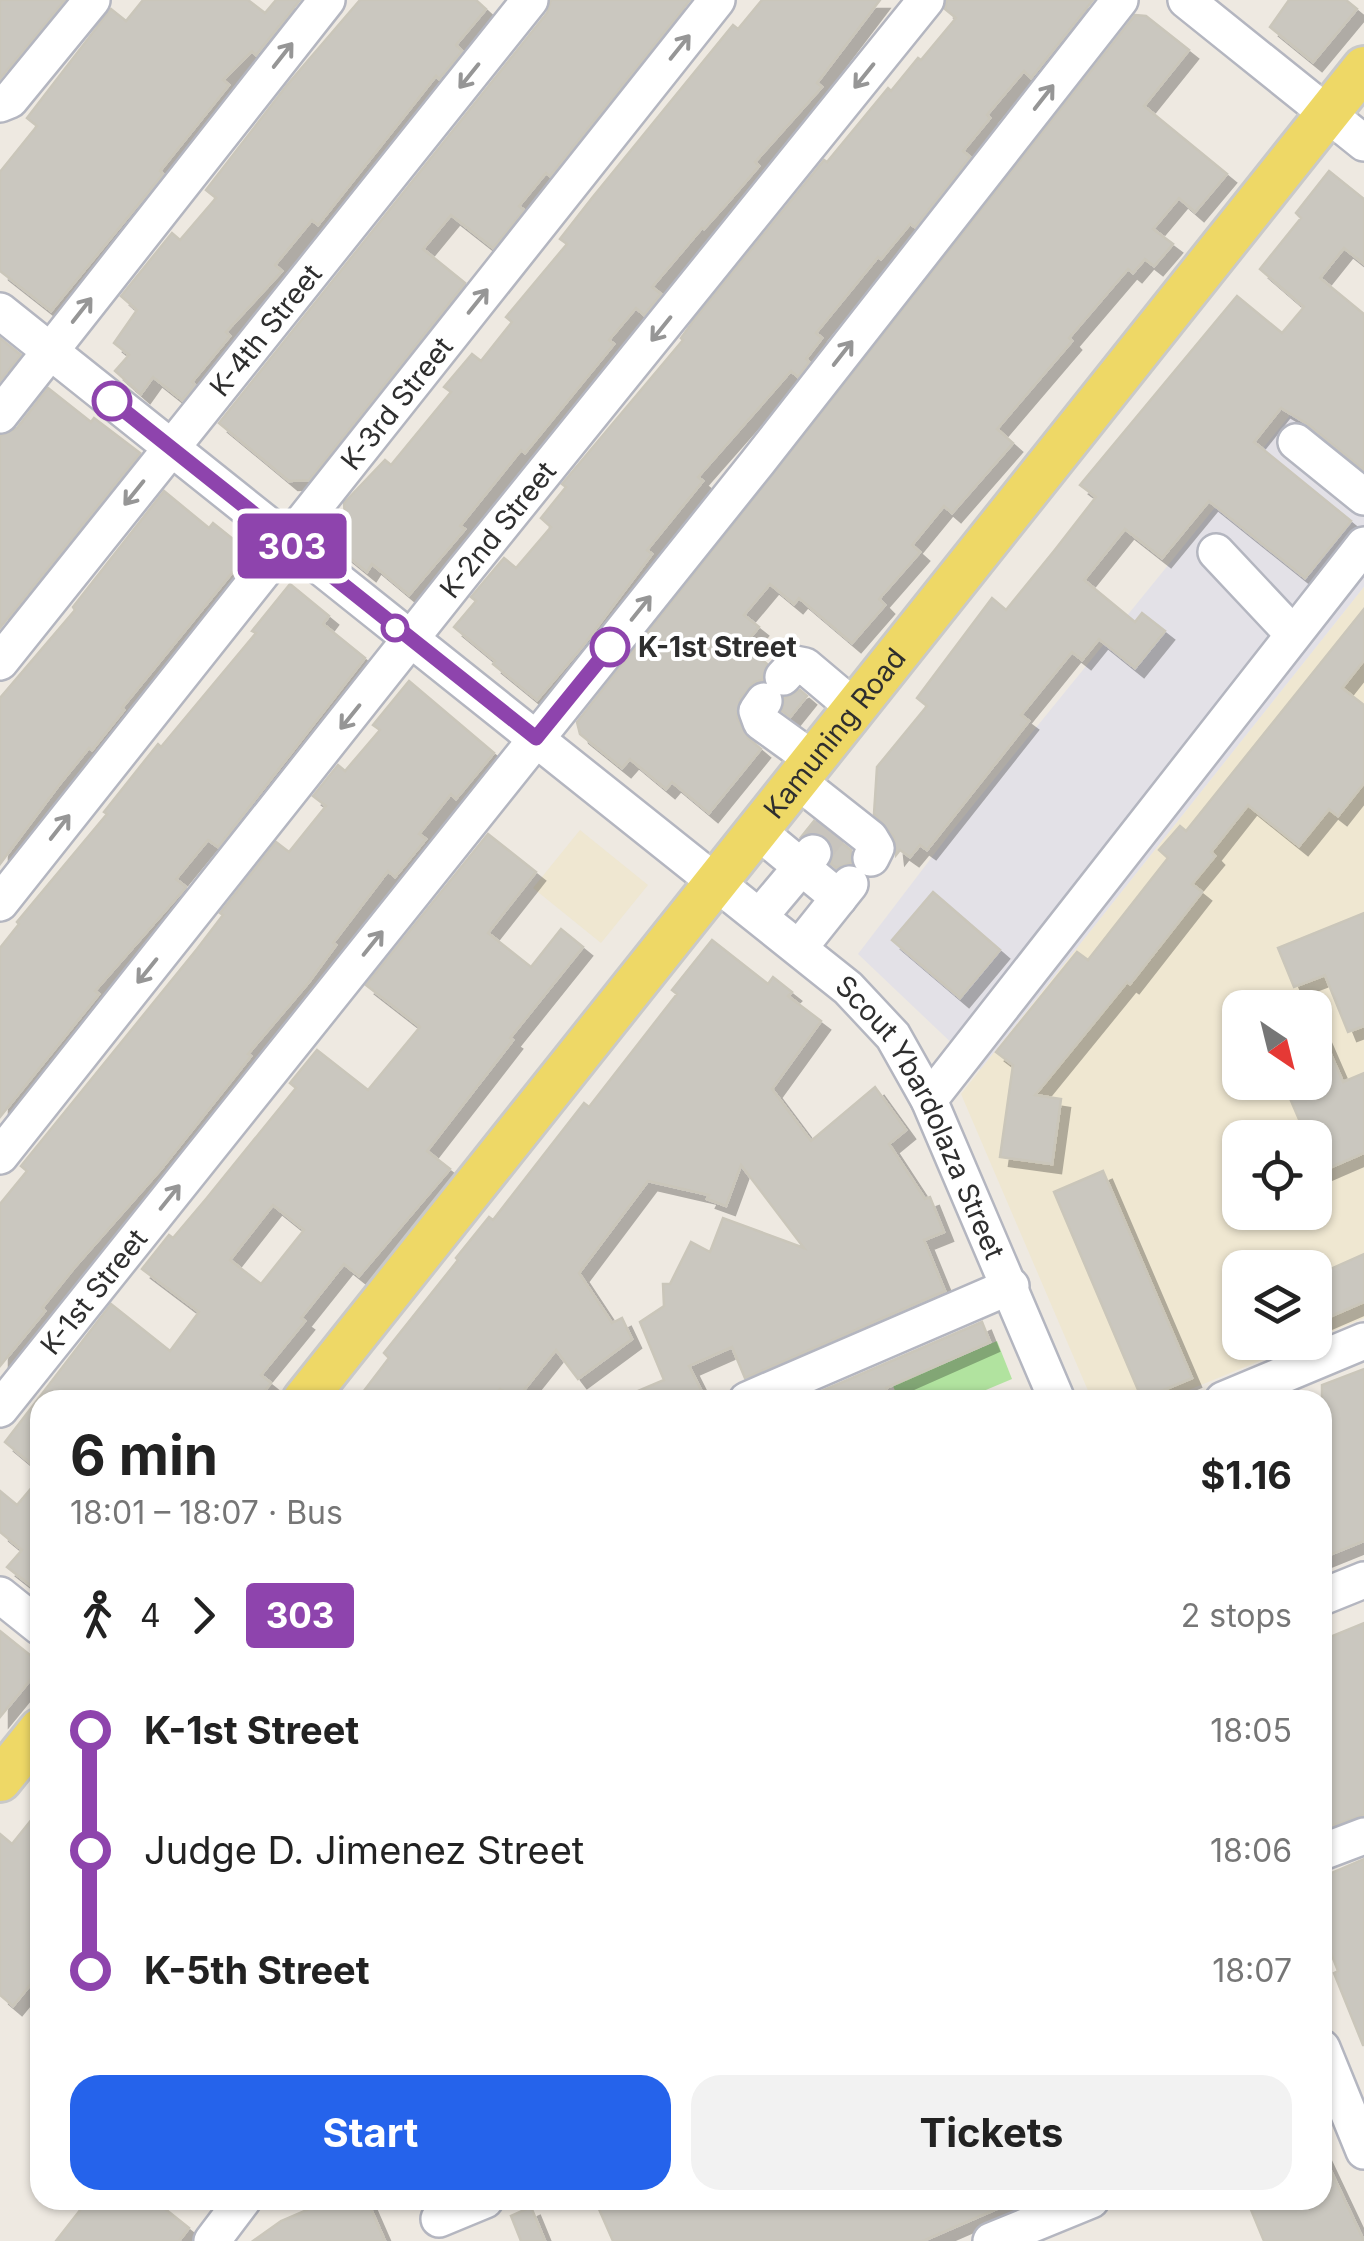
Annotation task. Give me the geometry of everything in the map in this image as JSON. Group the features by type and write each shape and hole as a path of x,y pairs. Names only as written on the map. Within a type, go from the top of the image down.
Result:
{"main road":[{"name":"Kamuning Road","path":"312,1390 1364,68"},
{"path":"0,1780 30,1742"}],"street":[{"path":"0,104 10,100 92,0"},
{"path":"0,414 327,0"},
{"name":"K-4th Street","path":"0,662 530,0"},
{"name":"K-3rd Street","path":"0,904 718,0"},
{"name":"K-2nd Street","path":"0,1156 926,0"},
{"name":"K-1st Street","path":"0,1410 1120,0"},
{"path":"1186,0 1364,142"},
{"name":"Scout Ybardolaza Street","path":"0,311 719,883 874,1012 911,1063 930,1100 1054,1390"},
{"path":"1296,442 1364,497"},
{"path":"930,1100 1364,545"},
{"path":"1216,552 1293,634"},
{"path":"854,880 822,840 807,772 760,722 757,712 795,664 805,666 856,709"},
{"path":"759,832 822,840 870,838 876,848 798,948"},
{"path":"760,916 822,840"},
{"path":"770,1390 1012,1286"},
{"path":"1246,1390 1364,1341"},
{"path":"1332,1594 1364,1580"},
{"path":"0,1596 30,1619"},
{"path":"1332,1848 1364,1836"},
{"path":"1332,2070 1364,2151"},
{"path":"212,2241 235,2210"},
{"path":"991,2241 1066,2210"}],"shaded area":[{"path":"1364,324 1364,587 980,1070 858,954 948,836"},
{"path":"1364,587 1364,1318 1332,1331 1332,1250 1222,1250 1222,1360 1262,1360 1189,1390 1088,1390 961,1094"},
{"path":"580,830 648,885 601,943 533,888"}],"green space":[{"path":"997,1341 1012,1379 986,1390 895,1390 893,1386"}],"building":[{"path":"0,0 65,0 0,79"},
{"path":"143,0 248,0 265,13 276,0 300,0 256,55 252,51 223,80 229,85 160,171 163,174 51,311 0,271 0,172 37,126 27,118 111,9 126,21"},
{"path":"360,0 476,0 486,9 456,45 462,51 439,79 436,76 318,225 312,220 275,265 282,271 226,332 230,336 182,400 153,377 141,394 115,371 129,355 114,343 137,310 121,296 172,233 180,240 216,198 206,190 287,85"},
{"path":"551,0 690,0 550,176 546,173 519,206 524,210 493,248 451,215 423,249 465,283 309,480 289,481 219,423 547,13"},
{"path":"762,0 880,0 817,83 822,87 755,162 759,166 652,287 661,294 644,315 636,308 609,340 614,344 525,453 521,450 460,526 465,529 409,595 372,564 367,572 334,545 346,531 344,503 385,460 391,465 451,392 444,387 472,354 481,361 512,322 506,317 567,244 560,239 733,25 738,29"},
{"path":"947,0 1093,0 1031,78 1024,71 987,115 990,118 963,151 970,157 915,227 910,224 881,259 878,257 816,333 822,338 798,377 791,371 698,477 703,481 647,550 652,554 537,700 454,627 476,601 471,597 504,558 516,568 551,527 541,518 566,487 562,484 683,340 694,320 824,160 827,162 888,88 891,91 956,18 945,9"},
{"path":"1289,0 1346,0 1357,9 1313,62 1270,27"},
{"path":"1135,15 1146,16 1189,50 1144,106 1227,174 1195,212 1179,198 1153,229 1173,244 1154,266 1145,259 1133,273 1128,269 1069,338 1072,341 997,429 1013,443 952,513 944,506 912,545 920,552 879,599 885,605 852,643 799,598 794,604 770,584 744,615 759,627 744,645 767,664 762,680 754,682 740,699 737,717 748,738 761,749 709,813 672,782 666,789 630,759 622,768 580,734 577,722"},
{"path":"1329,171 1364,199 1364,264 1344,248 1320,278 1364,314 1364,470 1309,425 1281,408 1254,442 1351,521 1305,578 1209,501 1162,558 1125,529 1084,580 1135,622 1142,613 1165,631 1135,668 1099,639 1082,660 1072,652 1021,715 1029,721 927,850 920,845 910,857 900,850 896,855 894,837 874,814 877,767 927,706 917,698 992,598 1006,610 1054,551 1096,497 1080,485 1237,296 1282,333 1304,307 1260,269 1301,218 1296,213"},
{"path":"0,338 21,355 0,381"},
{"path":"48,388 140,453 0,628 0,436 17,428"},
{"path":"164,491 209,528 213,523 249,552 92,750 89,748 59,785 0,864 0,698 75,610 73,607"},
{"path":"290,584 329,616 323,624 365,658 218,847 208,840 176,879 186,887 95,991 99,994 0,1117 0,948 158,744 161,747 256,633 252,631"},
{"path":"1364,609 1364,660 1342,688 1364,705 1364,783 1338,816 1329,809 1299,846 1248,805 1211,852 1215,856 1192,884 1202,892 1035,1095 1061,1099 1052,1164 1000,1157 1013,1065 996,1052 1077,952 1088,960 1168,858 1159,850 1180,826 1186,831"},
{"path":"409,681 494,753 456,799 451,794 419,834 426,839 395,877 388,871 333,943 336,945 309,982 248,1054 251,1056 162,1168 74,1268 0,1366 0,1204 27,1171 21,1166 197,949 276,842 289,852 326,806 313,796 338,765 345,771 380,730 373,725"},
{"path":"800,690 807,696 790,717 782,711 784,698"},
{"path":"814,821 851,850 851,863 836,868 831,864 833,847 827,837 816,832 802,836"},
{"path":"488,834 536,872 488,933 531,967 561,929 583,947 427,1151 450,1169 359,1276 344,1264 261,1375 271,1383 265,1390 45,1390 111,1304 170,1351 199,1312 142,1269 169,1235 173,1238 296,1088 290,1083 317,1050 368,1090 420,1027 366,985","holes":["273,1205 304,1230 261,1284 230,1260"]},
{"path":"933,892 1000,950 960,998 892,940"},
{"path":"1364,913 1364,1026 1348,1032 1325,975 1294,987 1278,948"},
{"path":"712,940 768,984 773,977 792,992 788,996 821,1021 772,1089 811,1141 875,1087 906,1130 889,1144 925,1199 930,1197 944,1232 924,1240 945,1291 745,1378 732,1347 689,1366 701,1390 640,1390 664,1380 640,1322 664,1306 663,1284 670,1284 691,1242 710,1252 723,1218 804,1248 741,1165 726,1206 707,1199 709,1195 648,1181 579,1273 612,1323 622,1318 632,1339 578,1379 556,1350 524,1390 365,1390 389,1358 384,1353 456,1258 489,1217 493,1220 584,1103 589,1107 677,994 672,990"},
{"path":"1332,1057 1343,1082 1364,1073 1364,1153 1332,1167 1332,1120 1299,1120 1291,1100 1332,1100"},
{"path":"1103,1171 1192,1378 1163,1390 1138,1390 1054,1192"},
{"path":"1364,1254 1364,1302 1332,1316 1332,1268"},
{"path":"982,1322 990,1342 887,1390 824,1390"},
{"path":"1364,1369 1364,1541 1332,1554 1332,1390 1322,1390 1322,1385"},
{"path":"30,1409 30,1463 5,1442"},
{"path":"30,1490 30,1585 7,1567 22,1550 0,1532 0,1491 17,1505"},
{"path":"1364,1623 1364,1815 1332,1826 1332,1636"},
{"path":"0,1631 30,1655 30,1680 0,1717"},
{"path":"30,1822 30,1985 13,2006 0,1995 0,1834 12,1844"},
{"path":"1364,1859 1364,2045 1334,1973 1338,1971 1332,1956 1332,1873"},
{"path":"1332,2173 1364,2241 1264,2241 1251,2210 1332,2210"},
{"path":"80,2210 166,2210 189,2228 179,2241 56,2241"},
{"path":"307,2210 371,2210 385,2241 253,2241 281,2221"},
{"path":"532,2210 545,2241 521,2241 511,2216"},
{"path":"599,2210 994,2210 923,2241 613,2241"}],"tunnel":[{"path":"813,853 833,827"}],"bus line":[{"name":"303","path":"112,401 536,738 610,647"}],"place":[{"name":"K-1st Street","path":"610,647"}]}
